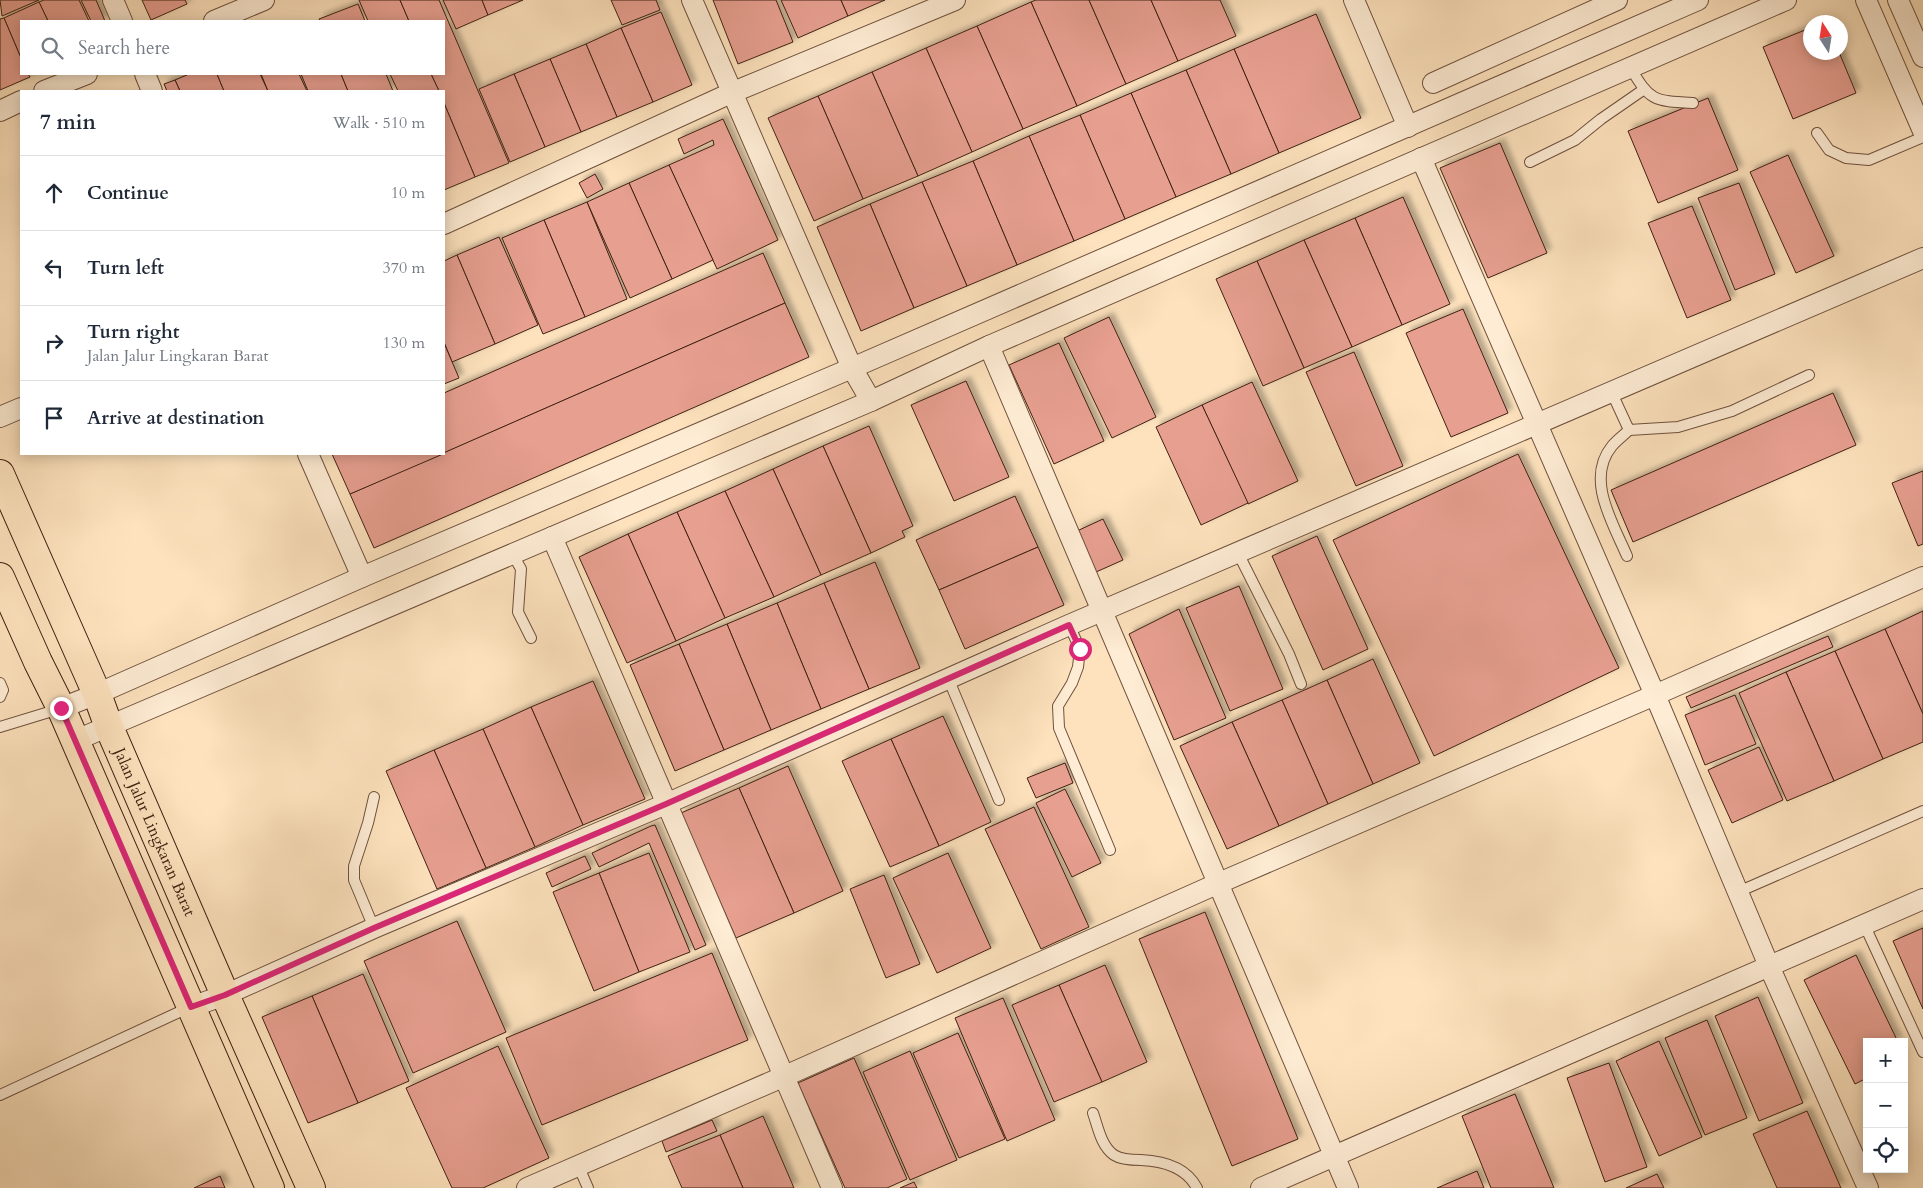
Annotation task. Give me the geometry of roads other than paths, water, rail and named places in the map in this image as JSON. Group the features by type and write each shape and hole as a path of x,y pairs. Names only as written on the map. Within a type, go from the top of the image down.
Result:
{"main road":[{"name":"Jalan Jalur Lingkaran Barat","path":"0,474 97,694 225,995 311,1188"},
{"path":"0,577 61,708 270,1188"}],"street":[{"path":"113,0 122,20"},
{"path":"216,20 264,0"},
{"path":"692,0 852,368 871,401"},
{"path":"445,224 731,93 955,0"},
{"path":"1354,0 1408,128"},
{"path":"1433,83 1617,0"},
{"path":"74,741 871,401 989,346 1786,0"},
{"path":"1866,0 1923,131"},
{"path":"1898,0 1923,57"},
{"path":"61,708 1408,128 1683,3"},
{"path":"47,90 84,75"},
{"path":"144,75 152,90"},
{"path":"0,111 20,102"},
{"path":"1421,158 1655,695 1769,966 1868,1188"},
{"path":"191,1007 225,995 374,928 666,804 1101,611 1923,258"},
{"path":"989,346 1348,1188"},
{"path":"0,417 20,408"},
{"path":"308,455 362,577"},
{"path":"552,537 832,1188"},
{"path":"527,1188 785,1076 1219,883 1923,577"},
{"path":"1261,1188 1923,898"}],"lane":[{"path":"1630,67 1643,90 1650,96 1661,100 1693,103"},
{"path":"1530,162 1575,140 1601,119 1643,90"},
{"path":"1817,133 1829,150 1846,158 1870,160 1923,137"},
{"path":"1627,556 1601,493 1600,479 1607,453 1612,446 1629,430 1678,427 1732,411 1809,375"},
{"path":"1611,391 1629,430"},
{"path":"512,553 521,570 518,612 531,638"},
{"path":"1238,553 1289,654 1301,684"},
{"path":"1069,625 1080,649 1078,667 1072,683 1058,706 1059,728 1110,850"},
{"path":"948,678 999,800"},
{"path":"0,683 3,690 0,697"},
{"path":"0,727 61,708"},
{"path":"374,798 354,866 354,880 374,928"},
{"path":"1738,892 1923,810"},
{"path":"1864,924 1923,1052"},
{"path":"0,1095 191,1007"},
{"path":"1093,1113 1105,1145 1115,1156 1132,1160 1153,1161 1178,1168 1192,1179 1197,1188"},
{"path":"578,1165 588,1188"}]}
